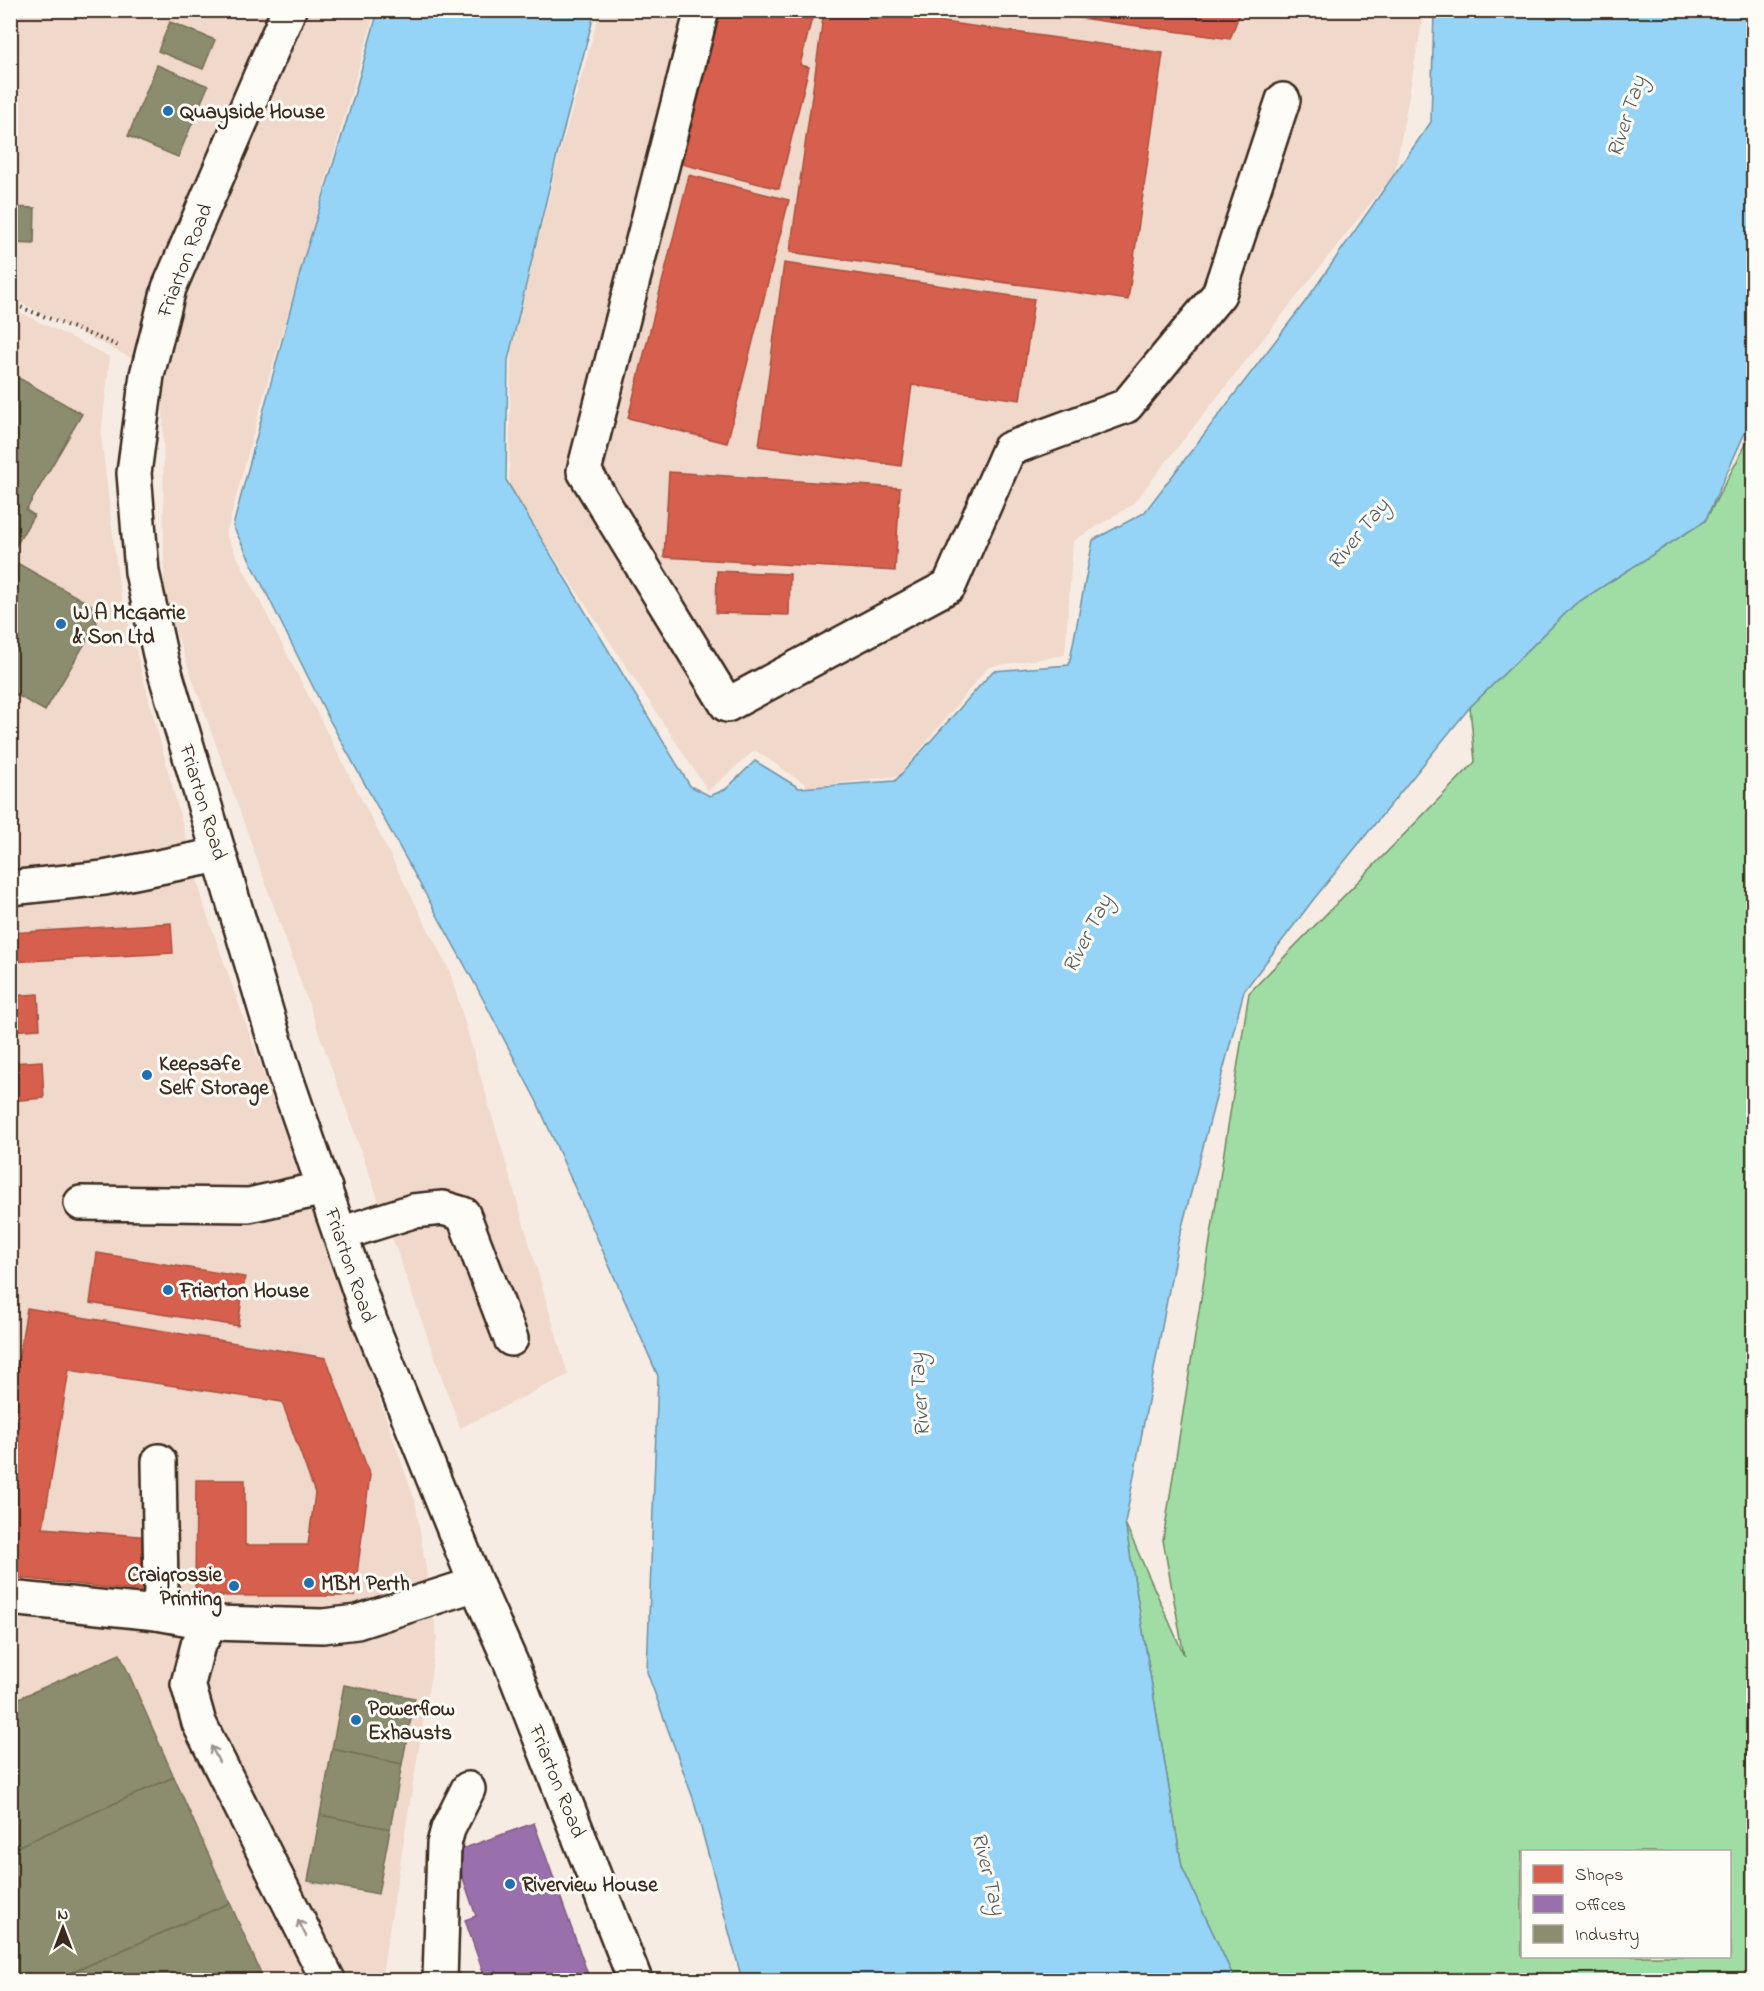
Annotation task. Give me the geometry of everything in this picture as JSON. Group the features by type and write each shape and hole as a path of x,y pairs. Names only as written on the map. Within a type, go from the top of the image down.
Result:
{"street":[{"name":"Friarton Road","path":"289,10 169,288 147,375 134,473 141,572 161,659 285,1075 370,1321 476,1584 511,1663 635,1980"},
{"path":"702,10 584,471 728,705 949,586 1010,449 1126,406 1219,294 1283,100"},
{"path":"10,888 104,878 219,855"},
{"path":"81,1203 249,1205 325,1188"},
{"path":"340,1234 413,1211 443,1208 463,1214 511,1339"},
{"path":"157,1613 161,1592 159,1461"},
{"path":"10,1598 157,1613 212,1623 323,1626 357,1622 476,1584"},
{"path":"212,1623 198,1645 188,1684 199,1723 328,1980"},
{"path":"440,1980 444,1844 448,1829 468,1789"}],"path":[{"path":"10,303 151,358"}],"shaded area":[{"path":"10,11 375,11 261,405 226,535 450,972 568,1375 460,1428 164,599 163,374 11,298"},
{"path":"600,11 1424,11 1395,172 1132,505 1073,541 1065,655 988,667 898,776 809,787 755,750 708,791 509,488 511,352 558,159"},
{"path":"10,307 110,357 101,435 119,587 205,909 415,1500 437,1637 381,1980 11,1980"}],"green space":[{"path":"1753,431 1753,1980 1235,1980 1182,1867 1125,1523 1184,1655 1163,1540 1249,993 1475,762 1470,707 1575,604 1705,521"}],"water":[{"name":"River Tay","path":"378,11 595,11 557,155 508,360 506,480 690,786 710,796 726,789 755,761 799,788 895,781 993,671 1069,665 1093,540 1144,513 1305,302 1431,122 1434,11 1753,11 1753,415 1705,521 1575,604 1470,707 1313,900 1244,991 1178,1242 1125,1523 1182,1867 1235,1980 744,1980 741,1976 693,1798 647,1672 658,1376 537,1102 474,982 330,721 233,526 304,258"}],"building: Shops":[{"path":"712,10 814,10 800,65 809,67 779,189 674,162"},
{"path":"824,10 859,10 1163,53 1128,300 790,252"},
{"path":"1023,10 1241,10 1230,39"},
{"path":"689,175 789,200 727,443 628,418"},
{"path":"784,263 1034,299 1020,400 912,385 901,466 759,446"},
{"path":"669,472 900,488 895,571 664,557"},
{"path":"717,571 790,574 789,615 716,613"},
{"path":"171,923 173,953 10,962 10,933"},
{"path":"38,994 40,1029 10,1031 10,996"},
{"path":"42,1061 44,1098 10,1101 10,1063"},
{"path":"10,1136 16,1249 10,1249"},
{"name":"Friarton House","path":"97,1253 245,1277 238,1326 90,1303"},
{"path":"27,1308 326,1358 370,1475 354,1596 195,1596 196,1480 245,1480 245,1545 308,1545 315,1493 282,1402 69,1370 43,1528 151,1537 147,1592 10,1577 10,1408"}],"building: Offices":[{"name":"Riverview House","path":"534,1823 590,1980 500,1980 496,1971 484,1975 465,1920 476,1916 454,1852"}],"building: Industry":[{"path":"170,22 215,40 203,69 158,51"},
{"name":"Quayside House","path":"157,65 208,86 178,157 128,136"},
{"path":"10,207 35,208 34,244 10,243"},
{"path":"10,373 82,414 26,510 34,515 10,556"},
{"path":"10,559 91,605 97,623 45,711 10,691"},
{"path":"120,1654 174,1777 10,1850 10,1702"},
{"path":"344,1685 415,1698 402,1764 332,1749"},
{"path":"332,1749 402,1764 390,1829 320,1815"},
{"path":"174,1777 230,1903 55,1980 10,1980 10,1850"},
{"path":"320,1815 390,1829 378,1894 308,1881"},
{"path":"230,1903 264,1980 55,1980"}],"place":[{"name":"Quayside House","path":"168,111"},
{"name":"W A McGarrie & Son Ltd","path":"61,624"},
{"name":"Keepsafe Self Storage","path":"147,1075"},
{"name":"Friarton House","path":"168,1290"},
{"name":"MBM Perth","path":"309,1583"},
{"name":"Craigrossie Printing","path":"234,1586"},
{"name":"Powerflow Exhausts","path":"356,1720"},
{"name":"Riverview House","path":"510,1884"}]}
